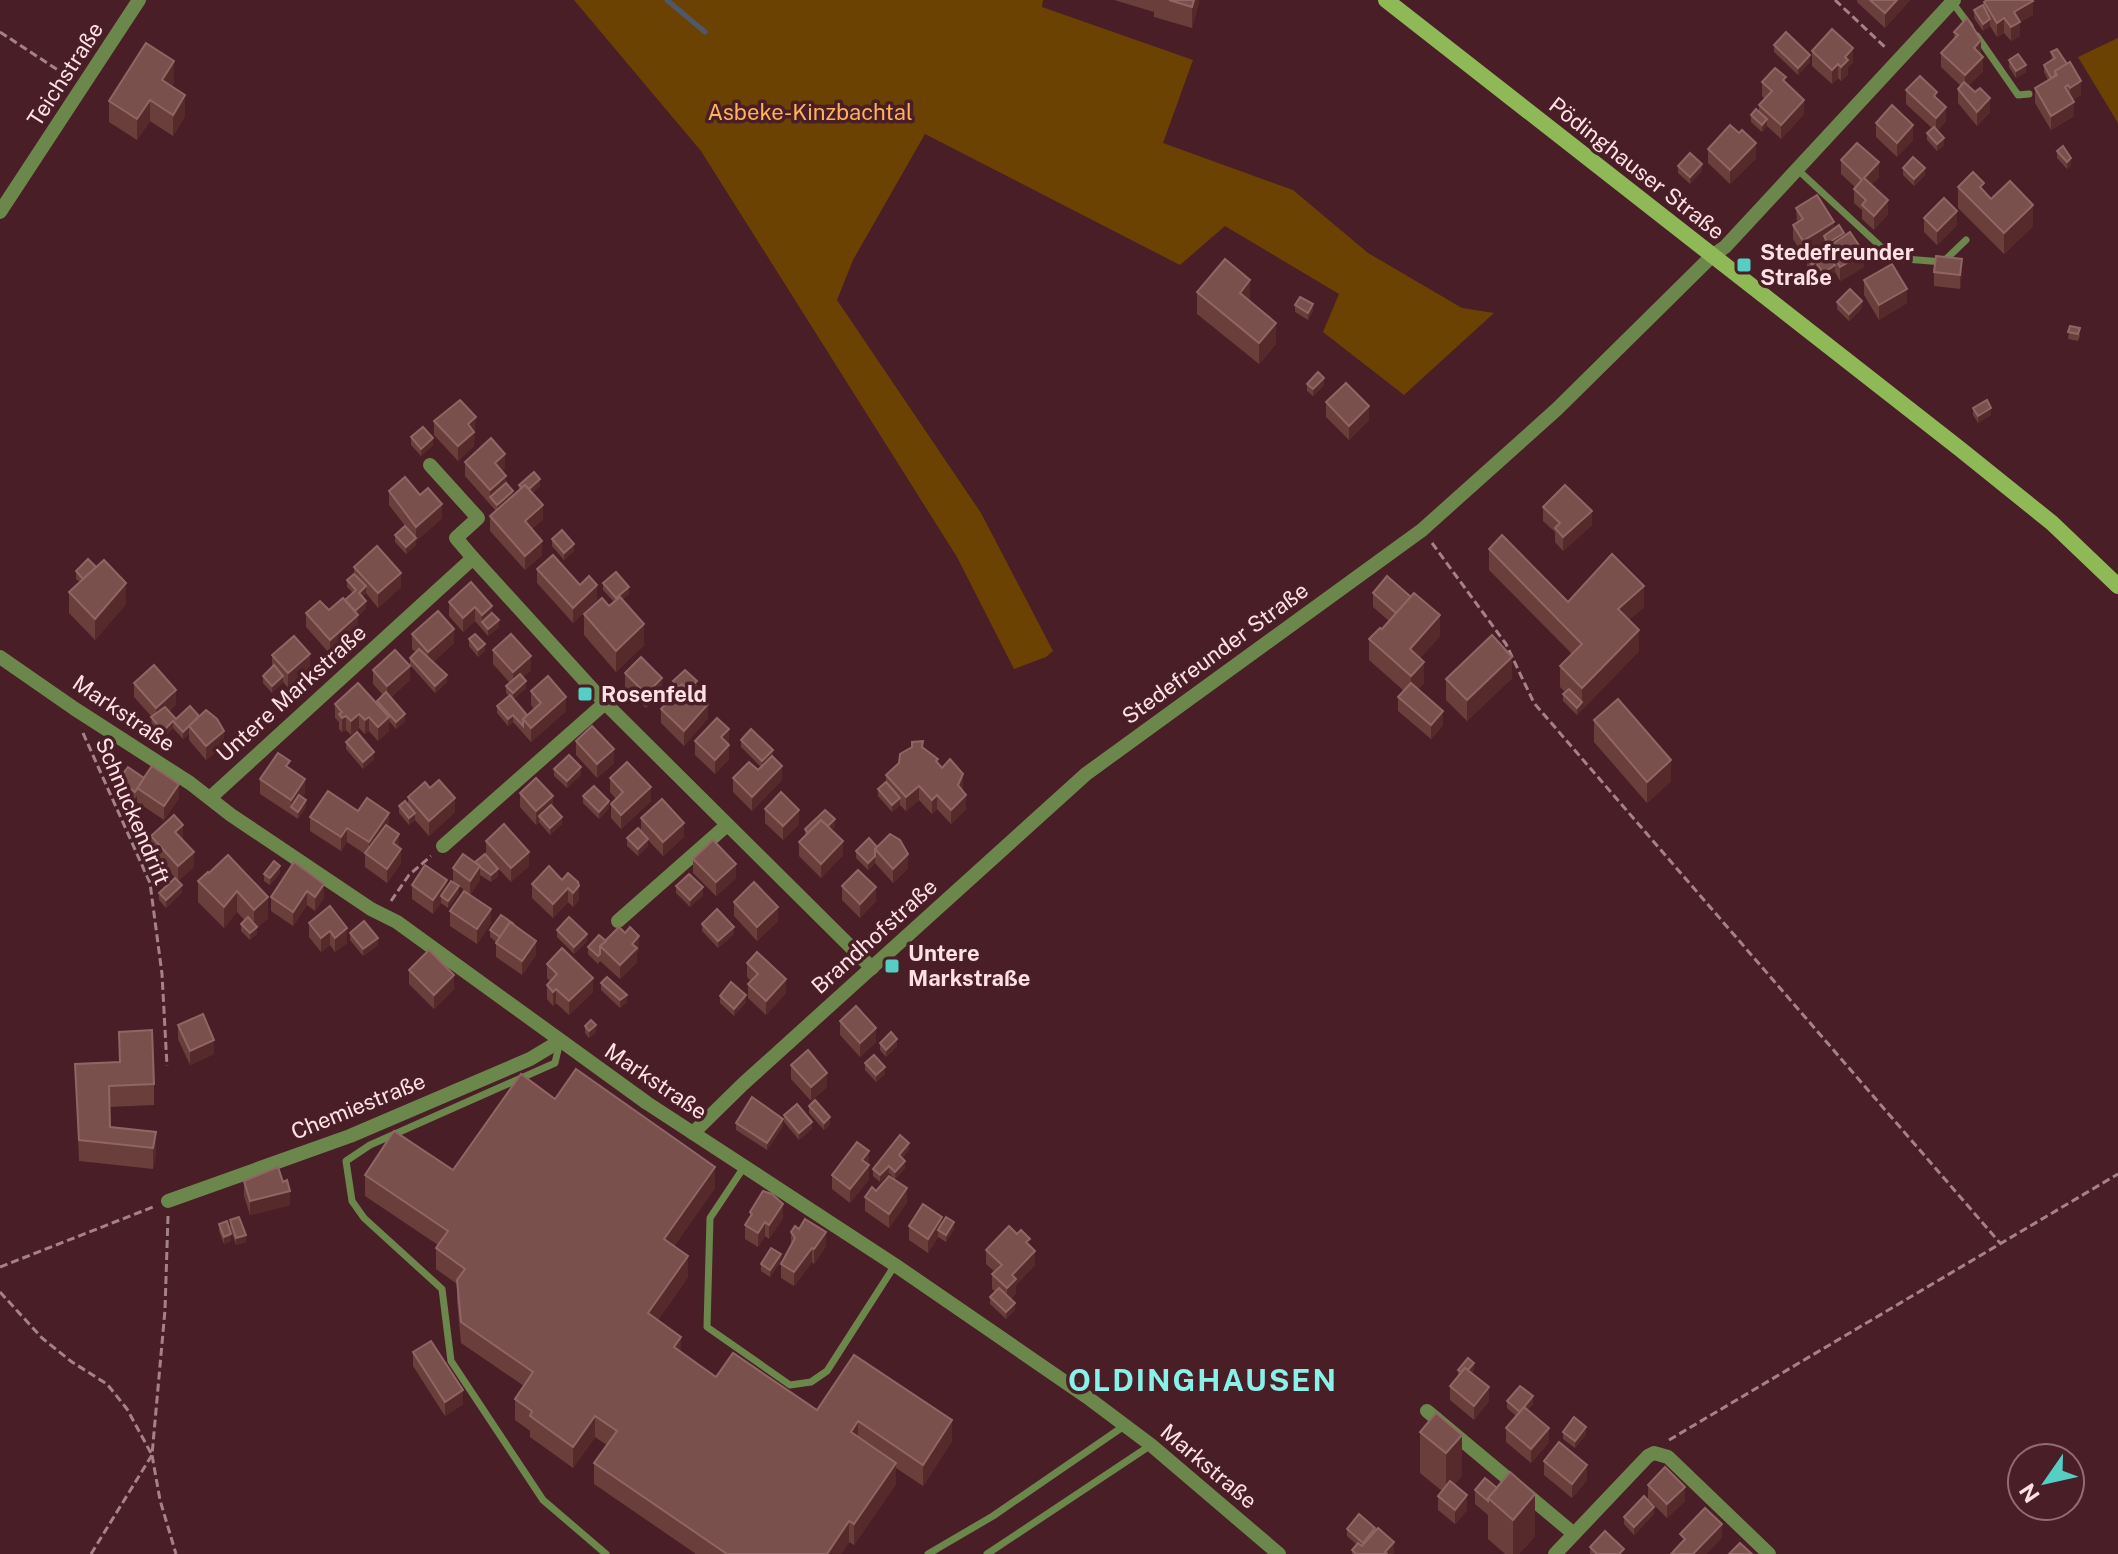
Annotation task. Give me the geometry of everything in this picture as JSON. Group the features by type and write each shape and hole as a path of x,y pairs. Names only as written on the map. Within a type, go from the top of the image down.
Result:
{"street":[{"name":"Teichstraße","path":"0,212 139,0"},
{"name":"Pödinghauser Straße","path":"1386,0 2025,501 2076,544 2118,586"},
{"name":"Stedefreunder Straße","path":"1086,774 1422,530 1557,409 1713,255 1725,247 1953,1"},
{"path":"430,465 478,518 456,538 473,558 605,703 872,968"},
{"name":"Untere Markstraße","path":"211,797 473,558"},
{"name":"Markstraße","path":"0,657 211,797 231,815 381,915 397,922 693,1133 895,1265 1125,1425 1279,1554"},
{"path":"443,846 605,703"},
{"name":"Brandhofstraße","path":"693,1133 743,1084 1086,774"},
{"path":"618,921 727,825"},
{"name":"Chemiestraße","path":"168,1201 350,1136 530,1059 560,1041"},
{"path":"1427,1411 1574,1534"},
{"path":"1555,1554 1654,1453 1668,1457 1769,1554"}],"lane":[{"path":"1953,1 2018,95 2029,94"},
{"path":"1798,170 1893,258 1943,262 1966,240"},
{"path":"560,1041 555,1063 370,1145 346,1161 352,1201 364,1218 442,1289 451,1361 543,1500 606,1554"},
{"path":"745,1166 710,1218 707,1327 790,1385 811,1382 827,1371 895,1265"},
{"path":"928,1554 993,1516 1125,1425"},
{"path":"987,1554 1151,1445"}],"path":[{"path":"1835,0 1898,60"},
{"path":"0,32 83,87"},
{"path":"1422,530 1506,644 1534,703 2000,1243"},
{"name":"Schnuckendrift","path":"82,713 82,732 150,883 162,974 167,1066"},
{"path":"381,915 409,875 443,846"},
{"path":"1654,1453 1661,1444 2118,1174"},
{"path":"0,1267 168,1201 165,1310 152,1455 160,1500 176,1554"},
{"path":"0,1292 42,1338 107,1384 127,1409 152,1455"},
{"path":"91,1554 152,1455"}],"green space":[{"name":"Asbeke-Kinzbachtal","path":"574,0 1043,0 1042,7 1193,60 1163,143 1293,190 1368,253 1462,308 1494,313 1404,395 1323,332 1339,294 1225,226 1180,265 925,134 853,260 837,300 981,513 1053,651 1046,657 1014,669 957,557 701,151"},
{"path":"2118,38 2118,123 2078,57"}],"building":[{"path":"1169,0 1194,0 1192,7"},
{"path":"1870,0 1897,0 1885,13"},
{"path":"2033,1 2014,12 2020,22 2011,27 2004,18 1997,23 1984,2"},
{"path":"1983,5 1990,19 1983,24 1974,10"},
{"path":"1967,18 1981,40 1974,48 1983,57 1965,75 1941,53 1958,35 1954,32"},
{"path":"1832,29 1853,48 1845,57 1848,60 1832,70 1812,51"},
{"path":"1786,32 1810,55 1798,68 1774,45"},
{"path":"146,43 174,61 162,80 185,95 173,115 150,100 137,119 109,101"},
{"path":"2057,49 2067,64 2055,71 2055,76 2051,78 2044,65 2055,58 2051,52"},
{"path":"2018,54 2026,65 2016,71 2009,60"},
{"path":"2070,62 2081,81 2070,88 2068,85 2065,87 2074,102 2051,116 2035,88 2057,75 2055,71"},
{"path":"1775,68 1804,100 1781,125 1759,105 1772,91 1762,82"},
{"path":"1920,76 1937,92 1934,96 1946,107 1936,118 1906,90"},
{"path":"1964,82 1975,92 1980,88 1990,98 1977,112 1958,89"},
{"path":"1892,105 1913,125 1897,143 1876,123"},
{"path":"1756,109 1767,119 1762,125 1751,115"},
{"path":"1730,125 1739,133 1742,130 1756,143 1730,170 1708,149"},
{"path":"1934,127 1944,138 1937,144 1927,133"},
{"path":"1857,143 1879,162 1864,178 1888,200 1874,216 1862,205 1866,200 1854,189 1862,180 1841,160"},
{"path":"2063,146 2071,158 2067,162 2057,151"},
{"path":"1690,153 1702,164 1690,177 1678,166"},
{"path":"1913,157 1925,168 1914,179 1903,168"},
{"path":"1973,172 1984,183 1980,187 1991,199 2010,181 2033,205 2004,233 1958,187"},
{"path":"1817,195 1834,222 1803,241 1793,225 1803,219 1796,208"},
{"path":"1944,198 1957,211 1937,231 1924,218"},
{"path":"1839,225 1844,233 1828,243 1824,236"},
{"path":"1850,232 1864,253 1840,267 1828,247"},
{"path":"1820,248 1835,265 1823,273 1816,262 1812,265 1807,259"},
{"path":"1936,256 1962,259 1960,275 1934,272"},
{"path":"1225,259 1250,280 1240,293 1276,323 1259,343 1197,292"},
{"path":"1892,264 1907,289 1879,305 1864,280"},
{"path":"1850,289 1862,301 1849,314 1837,302"},
{"path":"1300,297 1313,304 1308,313 1295,305"},
{"path":"2070,326 2080,328 2078,334 2068,332"},
{"path":"1318,372 1324,378 1313,389 1307,384"},
{"path":"1346,383 1369,406 1349,426 1326,402"},
{"path":"460,400 476,417 468,424 474,432 458,446 434,421"},
{"path":"1987,400 1991,408 1978,416 1973,408"},
{"path":"423,427 433,438 421,449 411,437"},
{"path":"491,438 505,454 495,463 506,476 490,490 465,462"},
{"path":"534,472 540,479 529,489 525,485 522,488 519,485"},
{"path":"405,477 420,495 428,488 442,504 416,527 389,491"},
{"path":"506,483 513,491 497,505 490,497"},
{"path":"525,485 543,505 525,521 542,541 525,556 490,516"},
{"path":"1565,485 1592,511 1563,537 1555,528 1560,523 1543,507"},
{"path":"405,526 416,538 406,547 395,535"},
{"path":"562,530 574,544 564,553 552,539"},
{"path":"1502,535 1568,602 1612,554 1644,586 1618,609 1639,630 1582,688 1560,666 1582,644 1489,549"},
{"path":"377,546 401,573 378,593 354,567"},
{"path":"553,555 580,585 589,576 597,585 573,608 537,569"},
{"path":"88,559 96,567 83,579 76,571"},
{"path":"104,560 126,583 95,619 69,592"},
{"path":"616,572 629,587 616,598 603,583"},
{"path":"354,574 366,586 359,593 366,601 355,611 345,600 356,590 347,580"},
{"path":"1387,576 1411,597 1396,613 1373,593"},
{"path":"471,582 492,606 482,615 475,607 463,618 449,602"},
{"path":"1414,593 1440,615 1410,649 1424,662 1411,676 1369,639"},
{"path":"620,597 644,624 616,651 584,614 602,598 609,606"},
{"path":"343,598 358,615 330,640 306,613 320,601 329,610"},
{"path":"438,611 454,629 428,652 412,634"},
{"path":"492,613 499,620 488,629 482,622"},
{"path":"475,634 485,644 478,650 469,639"},
{"path":"511,634 531,656 513,672 493,650"},
{"path":"1492,635 1512,657 1467,700 1446,679"},
{"path":"294,636 310,654 288,673 272,655"},
{"path":"419,649 447,675 435,686 410,658"},
{"path":"395,650 410,666 387,686 373,670"},
{"path":"641,657 662,678 646,694 625,673"},
{"path":"154,665 176,690 156,708 134,683"},
{"path":"274,665 283,676 272,686 263,676"},
{"path":"685,670 697,681 687,690 673,681"},
{"path":"520,674 526,681 513,693 506,686"},
{"path":"548,676 566,697 531,728 523,719 541,703 531,691"},
{"path":"358,683 389,717 378,727 369,717 365,720 359,714 351,721 339,714 342,712 335,704"},
{"path":"1411,683 1443,711 1431,725 1398,697"},
{"path":"1569,689 1582,702 1577,708 1563,694"},
{"path":"678,691 686,700 695,691 708,704 684,731 661,709"},
{"path":"386,692 405,714 396,722 377,701"},
{"path":"510,695 527,715 523,726 513,715 508,719 497,706"},
{"path":"1618,699 1671,760 1647,782 1594,720"},
{"path":"190,706 199,716 183,732 173,721 163,731 151,717 165,707 176,719"},
{"path":"206,710 217,719 224,731 206,746 189,726"},
{"path":"717,718 729,729 721,737 729,745 715,760 695,741"},
{"path":"592,726 614,749 597,764 576,741"},
{"path":"751,729 773,750 762,761 741,740"},
{"path":"357,732 374,752 363,762 346,742"},
{"path":"923,741 922,747 938,759 936,761 942,768 950,759 963,774 958,785 966,795 951,810 937,795 932,800 919,786 906,797 886,775 899,763 900,754 912,747 912,742"},
{"path":"278,753 290,761 286,766 305,779 291,800 260,779"},
{"path":"569,755 581,767 567,781 554,769"},
{"path":"772,756 782,766 752,797 733,778 749,762 758,770"},
{"path":"627,762 651,787 621,815 611,804 623,792 610,778"},
{"path":"152,766 179,784 164,806 137,788"},
{"path":"128,767 144,778 135,792 118,780"},
{"path":"536,778 553,796 536,811 520,793"},
{"path":"439,780 455,798 429,821 408,797 425,782 430,788"},
{"path":"886,782 900,798 892,805 878,789"},
{"path":"594,786 609,801 599,812 583,796"},
{"path":"328,791 358,811 367,798 389,813 369,842 347,828 341,837 310,817"},
{"path":"781,792 799,810 783,826 765,809"},
{"path":"299,795 306,800 298,812 291,807"},
{"path":"662,799 684,823 663,842 641,818"},
{"path":"405,801 415,813 409,818 399,806"},
{"path":"551,805 562,817 550,828 539,816"},
{"path":"825,810 835,819 828,826 821,820 808,833 805,829"},
{"path":"174,815 183,825 175,832 194,852 178,866 151,836"},
{"path":"821,820 843,841 821,864 799,842"},
{"path":"504,824 529,852 511,868 486,841"},
{"path":"386,825 399,834 393,843 401,849 387,869 365,853"},
{"path":"638,828 648,839 638,849 627,838"},
{"path":"890,834 900,840 908,854 893,869 875,849"},
{"path":"869,838 877,847 875,856 868,863 856,851"},
{"path":"713,840 736,864 716,882 693,859"},
{"path":"463,854 480,866 470,881 453,868"},
{"path":"485,854 498,869 491,875 475,862"},
{"path":"228,855 268,897 254,910 237,891 224,907 198,881"},
{"path":"274,861 280,866 270,878 264,874"},
{"path":"294,862 324,884 315,897 307,891 293,912 271,897"},
{"path":"425,865 447,880 433,900 412,885"},
{"path":"549,866 562,880 568,873 579,886 573,893 568,888 553,904 532,884"},
{"path":"858,870 876,887 860,904 842,886"},
{"path":"689,874 703,887 690,900 676,886"},
{"path":"175,878 182,885 166,900 159,893"},
{"path":"451,881 459,886 448,901 441,896"},
{"path":"754,882 778,907 757,927 734,902"},
{"path":"464,891 491,909 477,929 450,911"},
{"path":"330,906 347,928 335,938 330,931 321,938 309,923"},
{"path":"717,909 734,927 718,941 702,924"},
{"path":"501,915 514,924 510,922 500,937 490,930"},
{"path":"248,917 257,927 250,933 241,924"},
{"path":"569,917 587,934 574,947 557,930"},
{"path":"364,921 378,938 363,949 350,933"},
{"path":"510,922 536,941 522,961 496,943"},
{"path":"619,927 625,933 630,927 639,936 632,944 637,948 620,965 600,946"},
{"path":"599,935 606,941 600,946 598,956 588,947"},
{"path":"562,948 593,978 569,1001 547,985 557,974 547,964"},
{"path":"429,950 454,975 434,995 409,970"},
{"path":"757,952 786,979 766,1001 748,984 758,974 747,963"},
{"path":"607,977 627,995 620,1000 601,983"},
{"path":"731,982 746,995 734,1009 720,996"},
{"path":"856,1006 876,1028 860,1043 840,1021"},
{"path":"203,1014 214,1040 190,1051 178,1025"},
{"path":"591,1020 596,1025 589,1031 585,1026"},
{"path":"152,1030 154,1084 109,1086 110,1127 156,1132 153,1148 79,1140 75,1064 120,1062 119,1032"},
{"path":"891,1032 897,1039 886,1050 880,1043"},
{"path":"808,1050 827,1073 811,1087 791,1065"},
{"path":"874,1055 885,1067 876,1075 865,1063"},
{"path":"576,1069 715,1167 664,1239 688,1256 648,1313 681,1337 674,1347 716,1377 733,1353 817,1410 854,1355 952,1420 923,1465 858,1421 851,1432 896,1463 854,1524 849,1521 827,1554 727,1554 594,1463 617,1431 595,1416 573,1447 530,1416 532,1411 515,1399 533,1372 461,1322 457,1280 465,1269 436,1248 448,1231 365,1175 394,1131 453,1170 521,1074 555,1099"},
{"path":"752,1097 783,1119 767,1143 736,1123"},
{"path":"815,1100 830,1117 824,1123 809,1106"},
{"path":"797,1104 812,1122 799,1133 784,1115"},
{"path":"900,1135 909,1143 899,1155 905,1161 895,1172 889,1166 880,1175 873,1169"},
{"path":"857,1142 869,1151 862,1160 869,1165 850,1189 832,1175"},
{"path":"278,1167 290,1191 250,1201 244,1181"},
{"path":"889,1176 907,1188 889,1214 865,1197 872,1187 876,1191"},
{"path":"763,1191 783,1204 769,1225 765,1222 758,1233 745,1225"},
{"path":"923,1204 942,1217 928,1239 909,1226"},
{"path":"239,1217 246,1235 236,1238 230,1220"},
{"path":"946,1217 954,1222 946,1235 938,1230"},
{"path":"805,1219 826,1232 794,1272 781,1264 795,1238 791,1232 795,1226 799,1229"},
{"path":"227,1221 231,1234 224,1237 219,1224"},
{"path":"1009,1226 1017,1234 1021,1230 1030,1239 1026,1242 1035,1251 1012,1275 1016,1279 1007,1288 992,1274 1002,1265 986,1250"},
{"path":"771,1248 781,1254 770,1270 761,1264"},
{"path":"999,1288 1015,1303 1006,1312 990,1297"},
{"path":"431,1341 463,1390 445,1402 413,1352"},
{"path":"1468,1358 1474,1363 1461,1372 1458,1370"},
{"path":"1465,1368 1489,1387 1474,1406 1450,1386"},
{"path":"1520,1386 1533,1396 1520,1412 1507,1401"},
{"path":"1524,1407 1549,1428 1531,1449 1506,1428"},
{"path":"1436,1413 1462,1435 1446,1453 1420,1432"},
{"path":"1574,1417 1586,1427 1575,1441 1563,1432"},
{"path":"1559,1442 1587,1465 1572,1484 1544,1461"},
{"path":"1665,1467 1685,1487 1667,1504 1648,1485"},
{"path":"1510,1472 1535,1494 1513,1520 1488,1498"},
{"path":"1485,1478 1497,1488 1488,1501 1475,1490"},
{"path":"1450,1481 1467,1495 1455,1510 1438,1496"},
{"path":"1644,1496 1654,1507 1634,1527 1624,1517"},
{"path":"1705,1508 1722,1524 1693,1554 1671,1554 1685,1539 1680,1534"},
{"path":"1359,1514 1375,1528 1363,1543 1347,1529"},
{"path":"1378,1528 1394,1542 1385,1552 1387,1554 1356,1554 1352,1550 1358,1543 1362,1546"},
{"path":"1605,1531 1624,1549 1619,1554 1597,1554 1590,1547"},
{"path":"1740,1543 1752,1554 1729,1554"}],"waterway":[{"path":"667,0 705,32"}],"place":[{"name":"Stedefreunder Straße","path":"1744,265"},
{"name":"Rosenfeld","path":"585,694"},
{"name":"Untere Markstraße","path":"892,966"}],"district":[{"name":"OLDINGHAUSEN","path":"1203,1380"}]}
